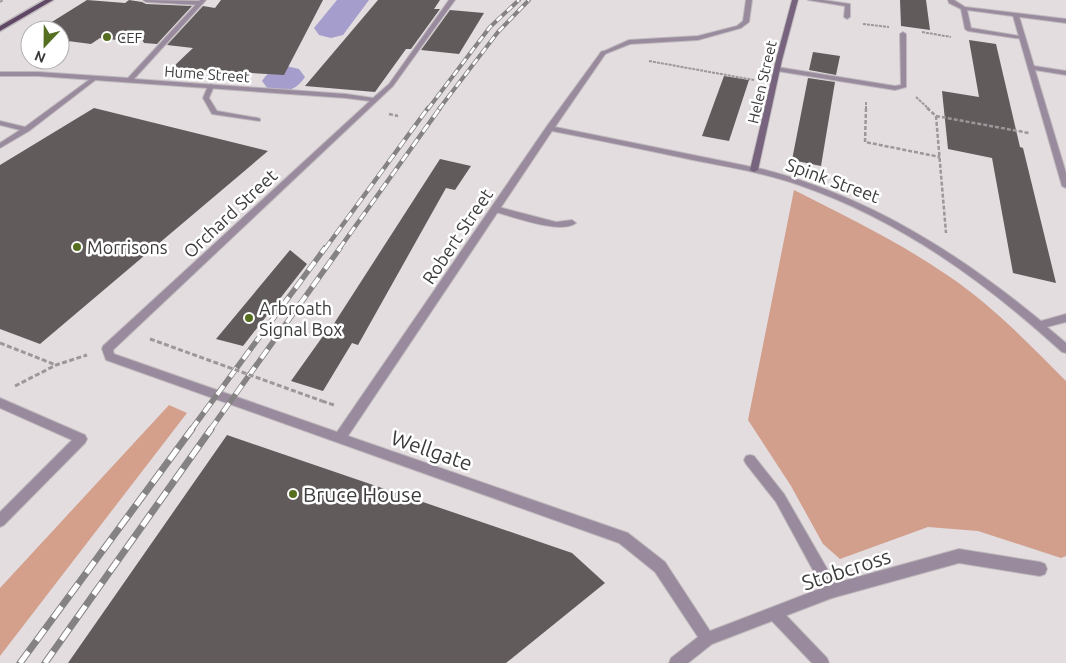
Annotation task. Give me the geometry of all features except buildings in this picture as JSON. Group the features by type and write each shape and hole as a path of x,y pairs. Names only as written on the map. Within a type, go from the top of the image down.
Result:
{"main road":[{"path":"0,28 50,0"}],"street":[{"path":"146,0 202,2"},
{"name":"Orchard Street","path":"107,349 391,85 452,0"},
{"path":"603,53 629,42 698,38 739,27 746,22 749,0"},
{"name":"Helen Street","path":"754,170 795,0"},
{"path":"811,0 848,5 847,18"},
{"path":"950,0 964,8 1066,21"},
{"path":"129,81 202,2"},
{"path":"964,8 968,29 1022,36"},
{"path":"1016,16 1066,186"},
{"path":"777,69 895,88 904,86 903,34"},
{"name":"Robert Street","path":"339,439 603,53"},
{"name":"Hume Street","path":"0,67 38,74"},
{"path":"1031,67 1066,72"},
{"name":"Hume Street","path":"0,74 38,74 346,96 375,100"},
{"path":"0,146 26,130 95,78"},
{"path":"211,86 206,98 214,113 258,120"},
{"path":"0,123 26,130"},
{"name":"Spink Street","path":"550,128 754,170 803,183 886,217 963,265 1039,325 1066,350"},
{"path":"495,209 556,225 572,223"},
{"path":"1039,325 1066,318"},
{"name":"Wellgate","path":"107,349 110,357 624,538 660,567 707,639"},
{"path":"0,403 81,439 0,521"},
{"path":"750,460 780,498 832,591"},
{"name":"Stobcross","path":"676,663 707,639 832,591 959,556 1040,569"},
{"path":"775,614 822,663"}],"path":[{"path":"603,53 774,83"},
{"path":"866,83 865,142 940,157"},
{"path":"904,86 936,116 1052,138"},
{"path":"936,116 946,225 944,253"},
{"path":"0,343 56,365"},
{"path":"164,344 322,401"},
{"path":"8,389 56,365 107,349"}],"shaded area":[{"path":"338,0 367,0 341,28 318,28"},
{"path":"794,190 891,241 947,275 994,312 1066,381 1066,556 1061,558 978,531 928,527 840,559 823,544 791,486 748,420"},
{"path":"169,405 187,413 0,656 0,588"}],"waterway":[{"path":"331,28 353,0"},
{"path":"281,81 286,77"}],"railway":[{"path":"428,109 490,27 519,0"},
{"path":"439,109 498,32 529,0"},
{"path":"325,249 428,108"},
{"path":"339,249 440,108"},
{"path":"191,430 325,248"},
{"path":"210,430 340,248"},
{"path":"20,663 192,429"},
{"path":"45,663 211,429"}],"place":[{"name":"CEF","path":"107,37"},
{"name":"Morrisons","path":"77,247"},
{"name":"Arbroath Signal Box","path":"249,318"},
{"name":"Bruce House","path":"293,494"}]}
